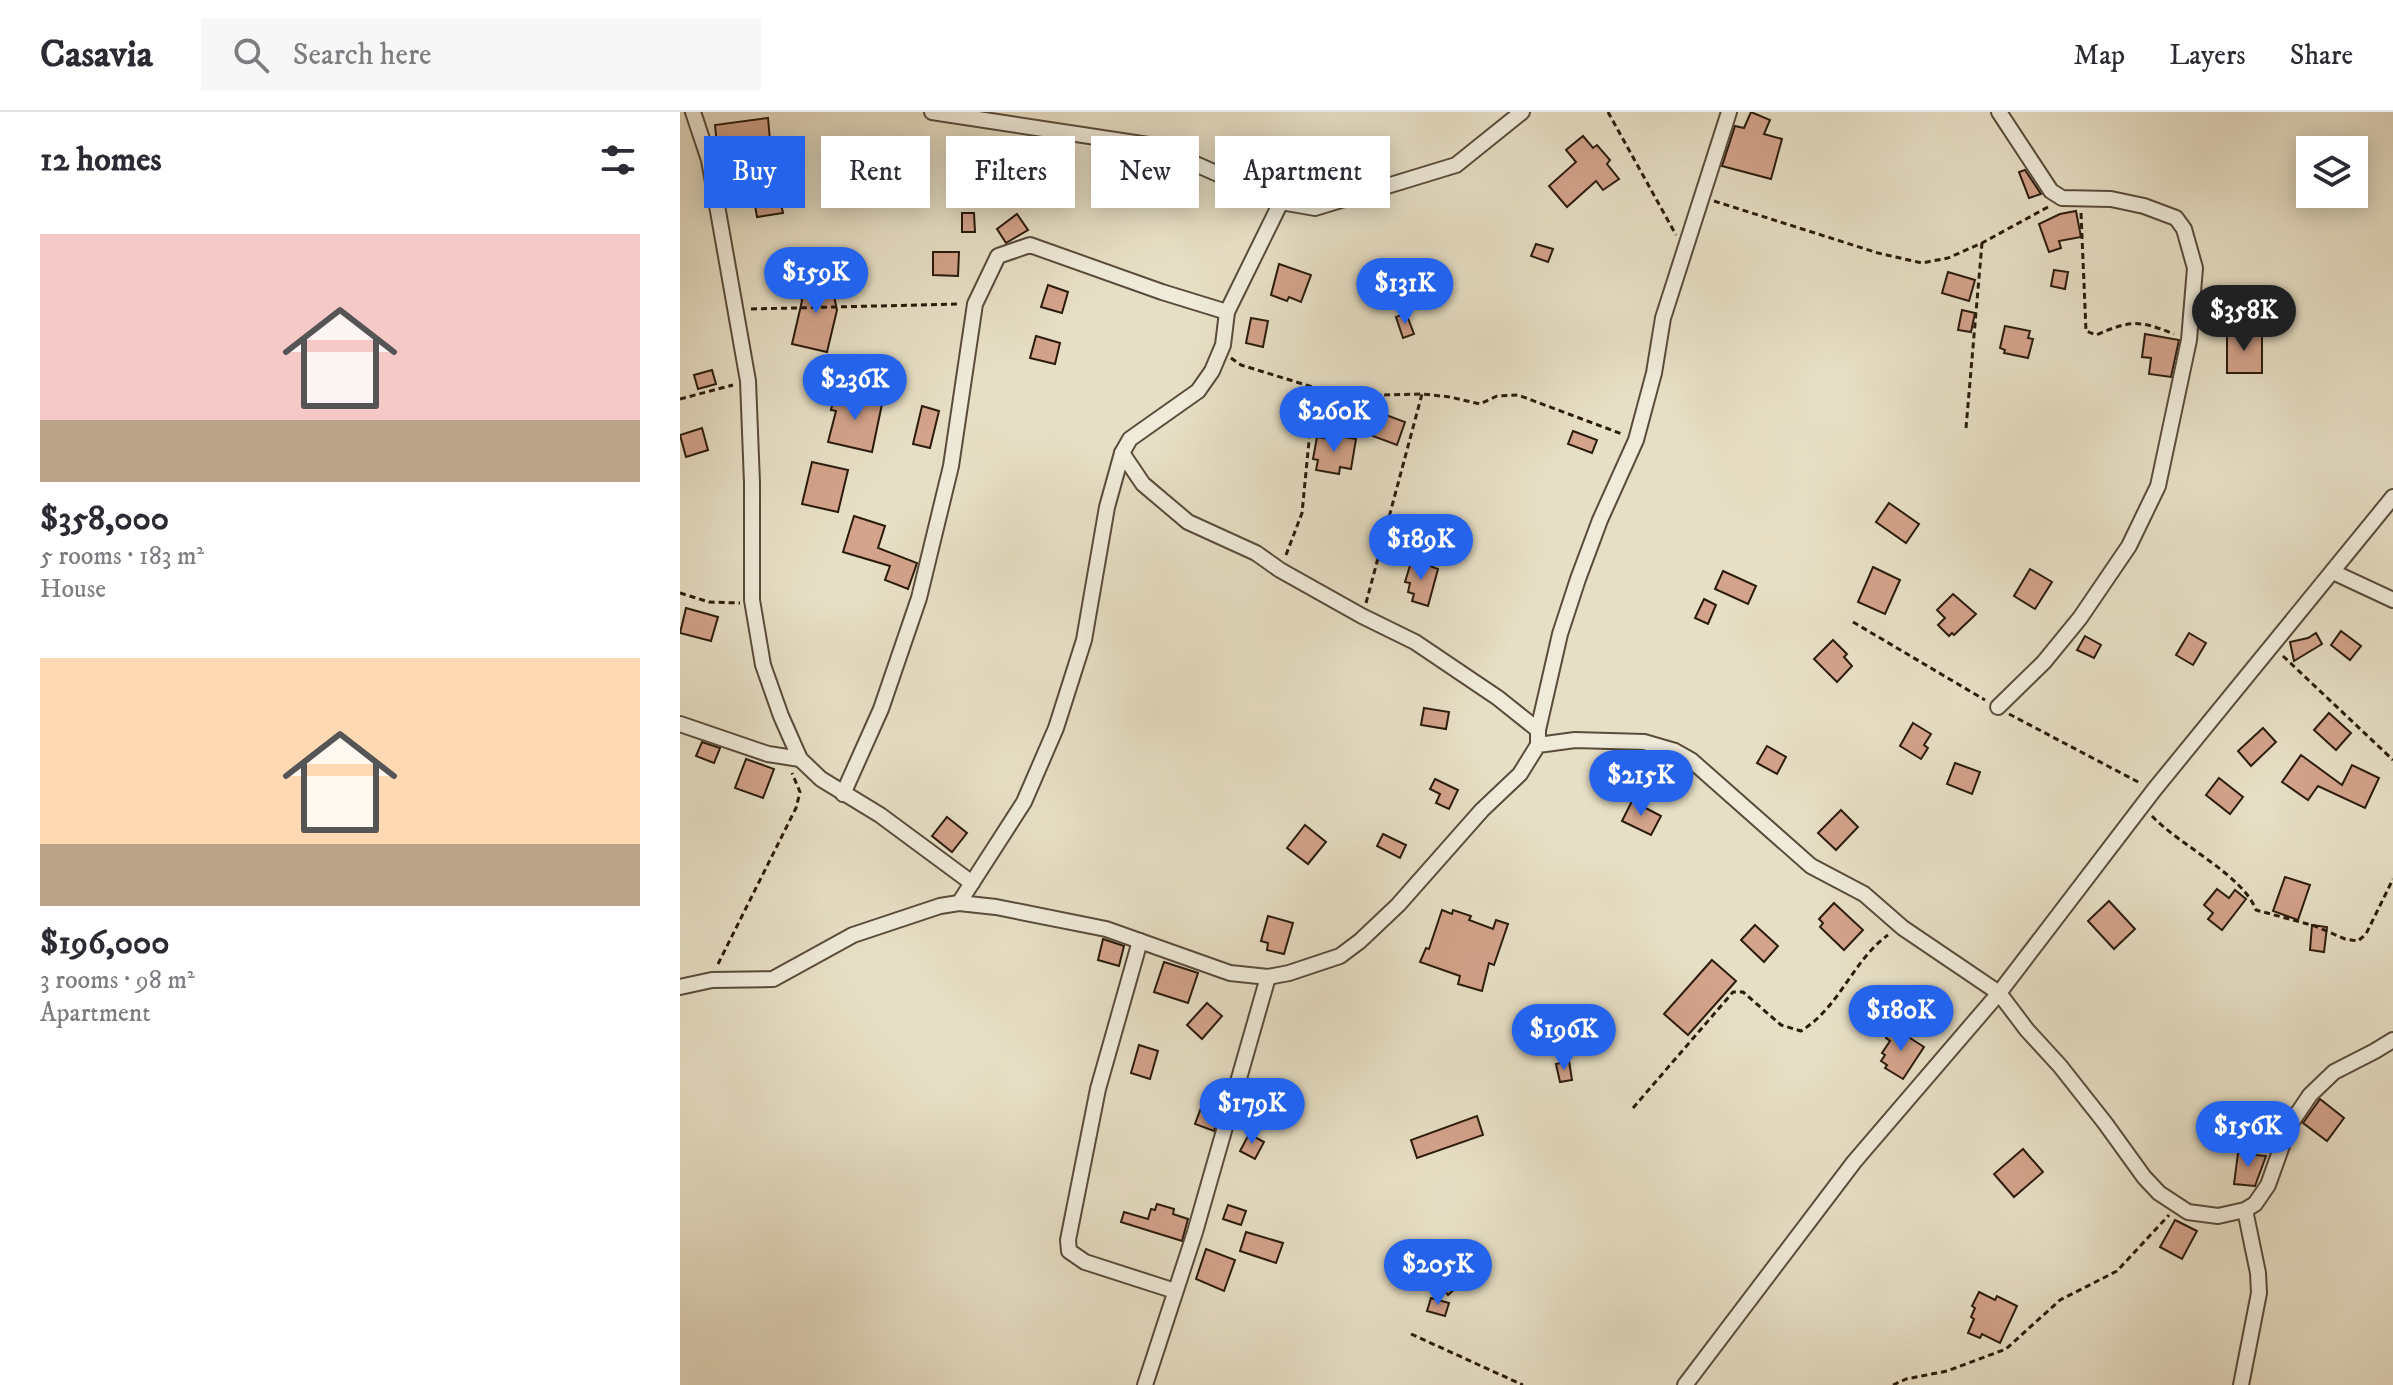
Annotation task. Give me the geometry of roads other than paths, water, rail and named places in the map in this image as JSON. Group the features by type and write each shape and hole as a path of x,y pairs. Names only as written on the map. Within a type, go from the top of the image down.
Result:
{"street":[{"path":"693,112 709,160 748,381 752,600 763,665 800,759 821,779 880,815 972,883"},
{"path":"932,112 1155,146 1215,173"},
{"path":"1390,185 1456,165 1522,112"},
{"path":"680,987 712,980 773,979 853,935 940,906 959,903 1083,923 1230,973 1268,977 1340,956 1360,941 1408,895 1482,810 1520,774 1538,737 1560,634 1600,520 1636,440 1654,373 1663,318 1729,112"},
{"path":"1998,707 2044,662 2080,618 2129,546 2158,486 2189,340 2195,268 2184,229 2176,218 2144,206 2111,199 2062,198 2044,182 1999,112"},
{"path":"959,903 1024,802 1056,728 1084,640 1107,507 1122,453 1130,439 1198,391 1212,371 1223,345 1227,312 1278,208"},
{"path":"843,794 881,709 919,598 951,466 975,304 998,256 1030,245 1227,312"},
{"path":"1122,453 1143,484 1188,522 1256,553 1362,616 1415,642 1498,698 1538,737 1652,744 1691,760 1811,866 1864,894 1903,928 1999,993 2096,1111 2144,1177 2177,1206 2203,1216 2218,1216 2245,1210 2261,1198 2281,1142 2310,1095 2334,1072 2393,1040"},
{"path":"1685,1385 1854,1162 1999,993 2271,644 2393,497"},
{"path":"2333,572 2393,600"},
{"path":"680,724 781,757 800,759"},
{"path":"1140,941 1098,1089 1068,1240 1069,1251 1085,1262 1175,1291"},
{"path":"1145,1385 1195,1232 1268,977"},
{"path":"2241,1385 2259,1293 2245,1210"}]}
